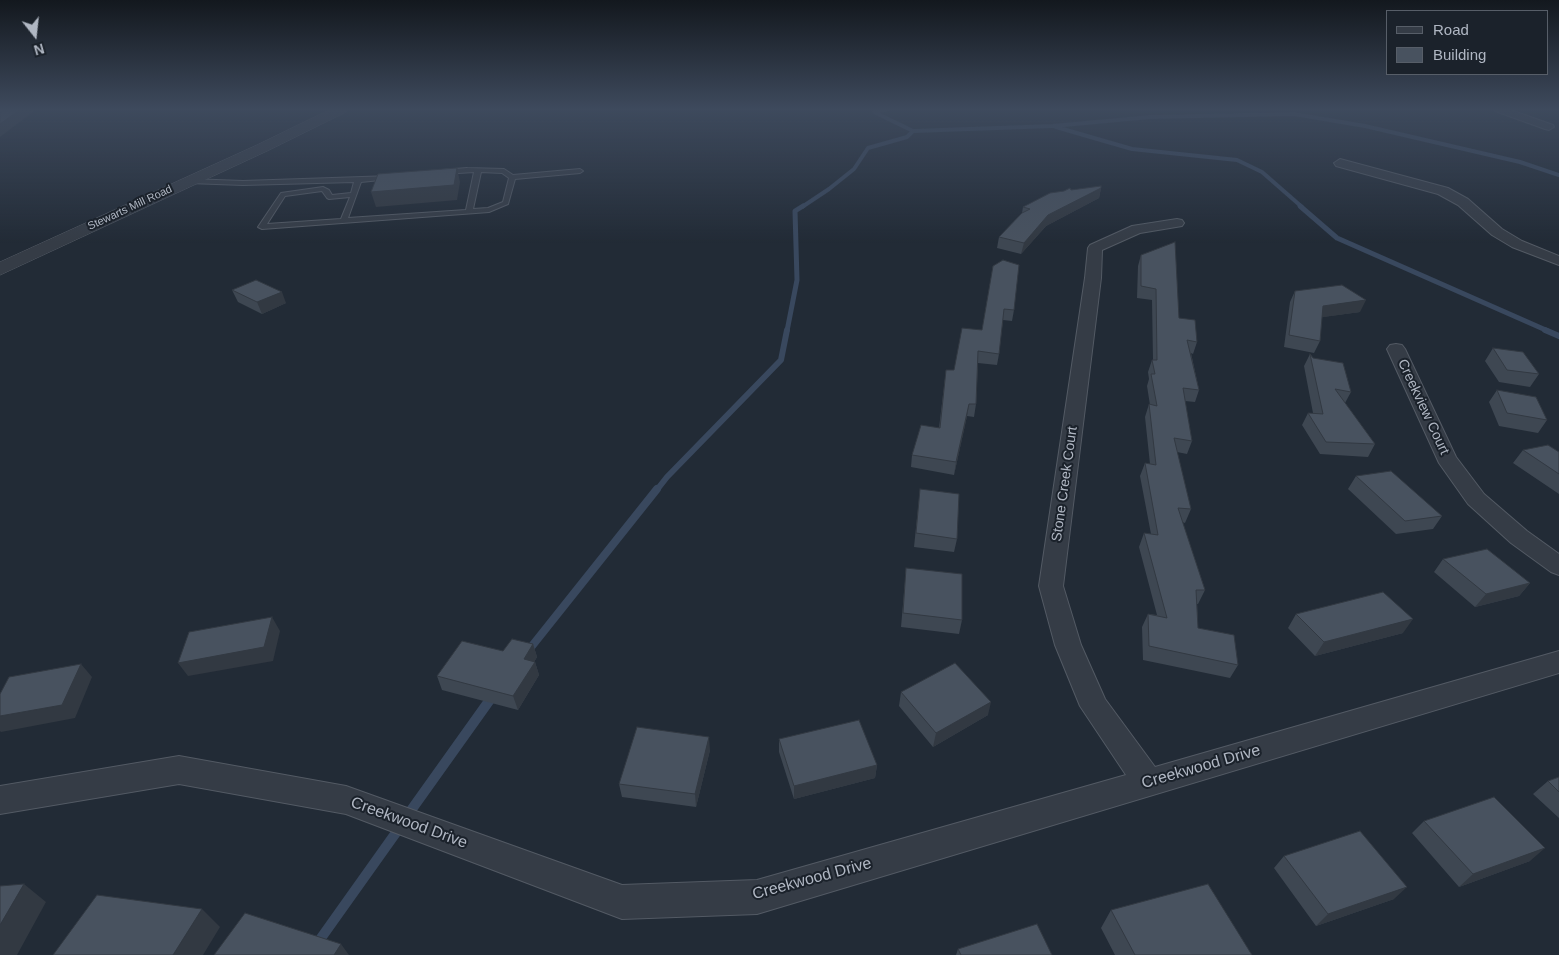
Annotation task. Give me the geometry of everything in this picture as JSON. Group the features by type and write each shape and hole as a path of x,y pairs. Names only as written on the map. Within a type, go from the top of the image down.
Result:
{"street":[{"name":"Stewarts Mill Road","path":"0,269 250,154"},
{"path":"1340,163 1443,191 1463,202 1496,232 1517,244 1559,261"},
{"name":"Stone Creek Court","path":"1148,782 1094,706 1068,645 1050,586 1092,288 1095,248 1137,229 1177,223"},
{"name":"Creekview Court","path":"1396,349 1446,458 1476,499 1519,537 1559,566"},
{"name":"Creekwood Drive","path":"0,800 179,770 346,800 622,902 757,897 1559,662"}],"lane":[{"path":"469,212 474,182 478,171"},
{"path":"432,173 504,171 512,177 580,171"},
{"path":"190,181 243,183 358,180 395,176"},
{"path":"354,195 329,197 323,189 283,194 262,227 489,210 506,203 512,177"},
{"path":"343,222 358,180"}],"building":[{"path":"457,168 454,185 371,192 378,174"},
{"path":"1101,186 1101,188 1048,215 1024,243 999,237 1022,213 1030,209 1023,207 1050,193 1070,188 1071,190"},
{"path":"1175,242 1179,318 1195,320 1197,342 1187,340 1199,390 1183,388 1192,441 1174,438 1191,509 1178,508 1205,590 1196,590 1198,628 1234,635 1238,665 1149,646 1148,614 1167,618 1144,533 1158,535 1145,463 1156,465 1149,404 1157,406 1151,374 1155,374 1152,360 1157,360 1156,289 1141,286 1141,255"},
{"path":"1003,260 1019,265 1014,310 1004,309 999,354 978,351 976,404 969,404 956,462 912,455 921,425 940,428 946,370 954,370 962,328 982,330 993,266"},
{"path":"256,280 282,292 257,302 232,290"},
{"path":"1342,285 1366,300 1323,306 1320,341 1289,335 1295,291"},
{"path":"1493,348 1523,352 1539,374 1507,370"},
{"path":"1310,354 1313,358 1343,363 1351,392 1335,389 1375,444 1326,442 1308,413 1323,414"},
{"path":"1497,390 1536,397 1547,420 1507,413"},
{"path":"1548,445 1559,452 1559,474 1523,450"},
{"path":"1391,471 1442,516 1405,521 1356,476"},
{"path":"920,489 959,494 957,539 916,533"},
{"path":"1487,549 1530,583 1486,594 1443,559"},
{"path":"906,568 962,574 962,620 903,613"},
{"path":"1383,592 1413,619 1324,642 1296,614"},
{"path":"272,617 264,647 178,663 189,632"},
{"path":"512,639 533,644 524,659 535,662 513,696 437,676 462,641 503,651"},
{"path":"955,663 991,702 936,733 901,692"},
{"path":"81,664 62,705 0,716 0,694 9,677"},
{"path":"859,720 877,765 794,786 779,739"},
{"path":"637,727 709,737 695,794 619,784"},
{"path":"1559,777 1559,792 1548,781"},
{"path":"1494,797 1545,848 1473,874 1424,821"},
{"path":"1360,831 1407,887 1328,914 1284,856"},
{"path":"24,884 0,925 0,886"},
{"path":"1208,884 1252,955 1135,955 1111,910"},
{"path":"97,895 202,909 173,955 53,955"},
{"path":"245,913 341,944 334,955 214,955"},
{"path":"1037,924 1052,955 961,955 958,949"}],"waterway":[{"path":"802,207 854,169 864,154"},
{"path":"1176,154 1237,160 1262,172 1302,207"},
{"path":"1484,154 1520,162 1559,175"},
{"path":"787,331 797,280 795,211 803,206"},
{"path":"1300,206 1337,238 1548,331"},
{"path":"656,491 667,477 781,360 787,330"},
{"path":"1545,330 1559,336"},
{"path":"528,651 657,489"},
{"path":"407,816 494,694"},
{"path":"309,955 400,827"}]}
